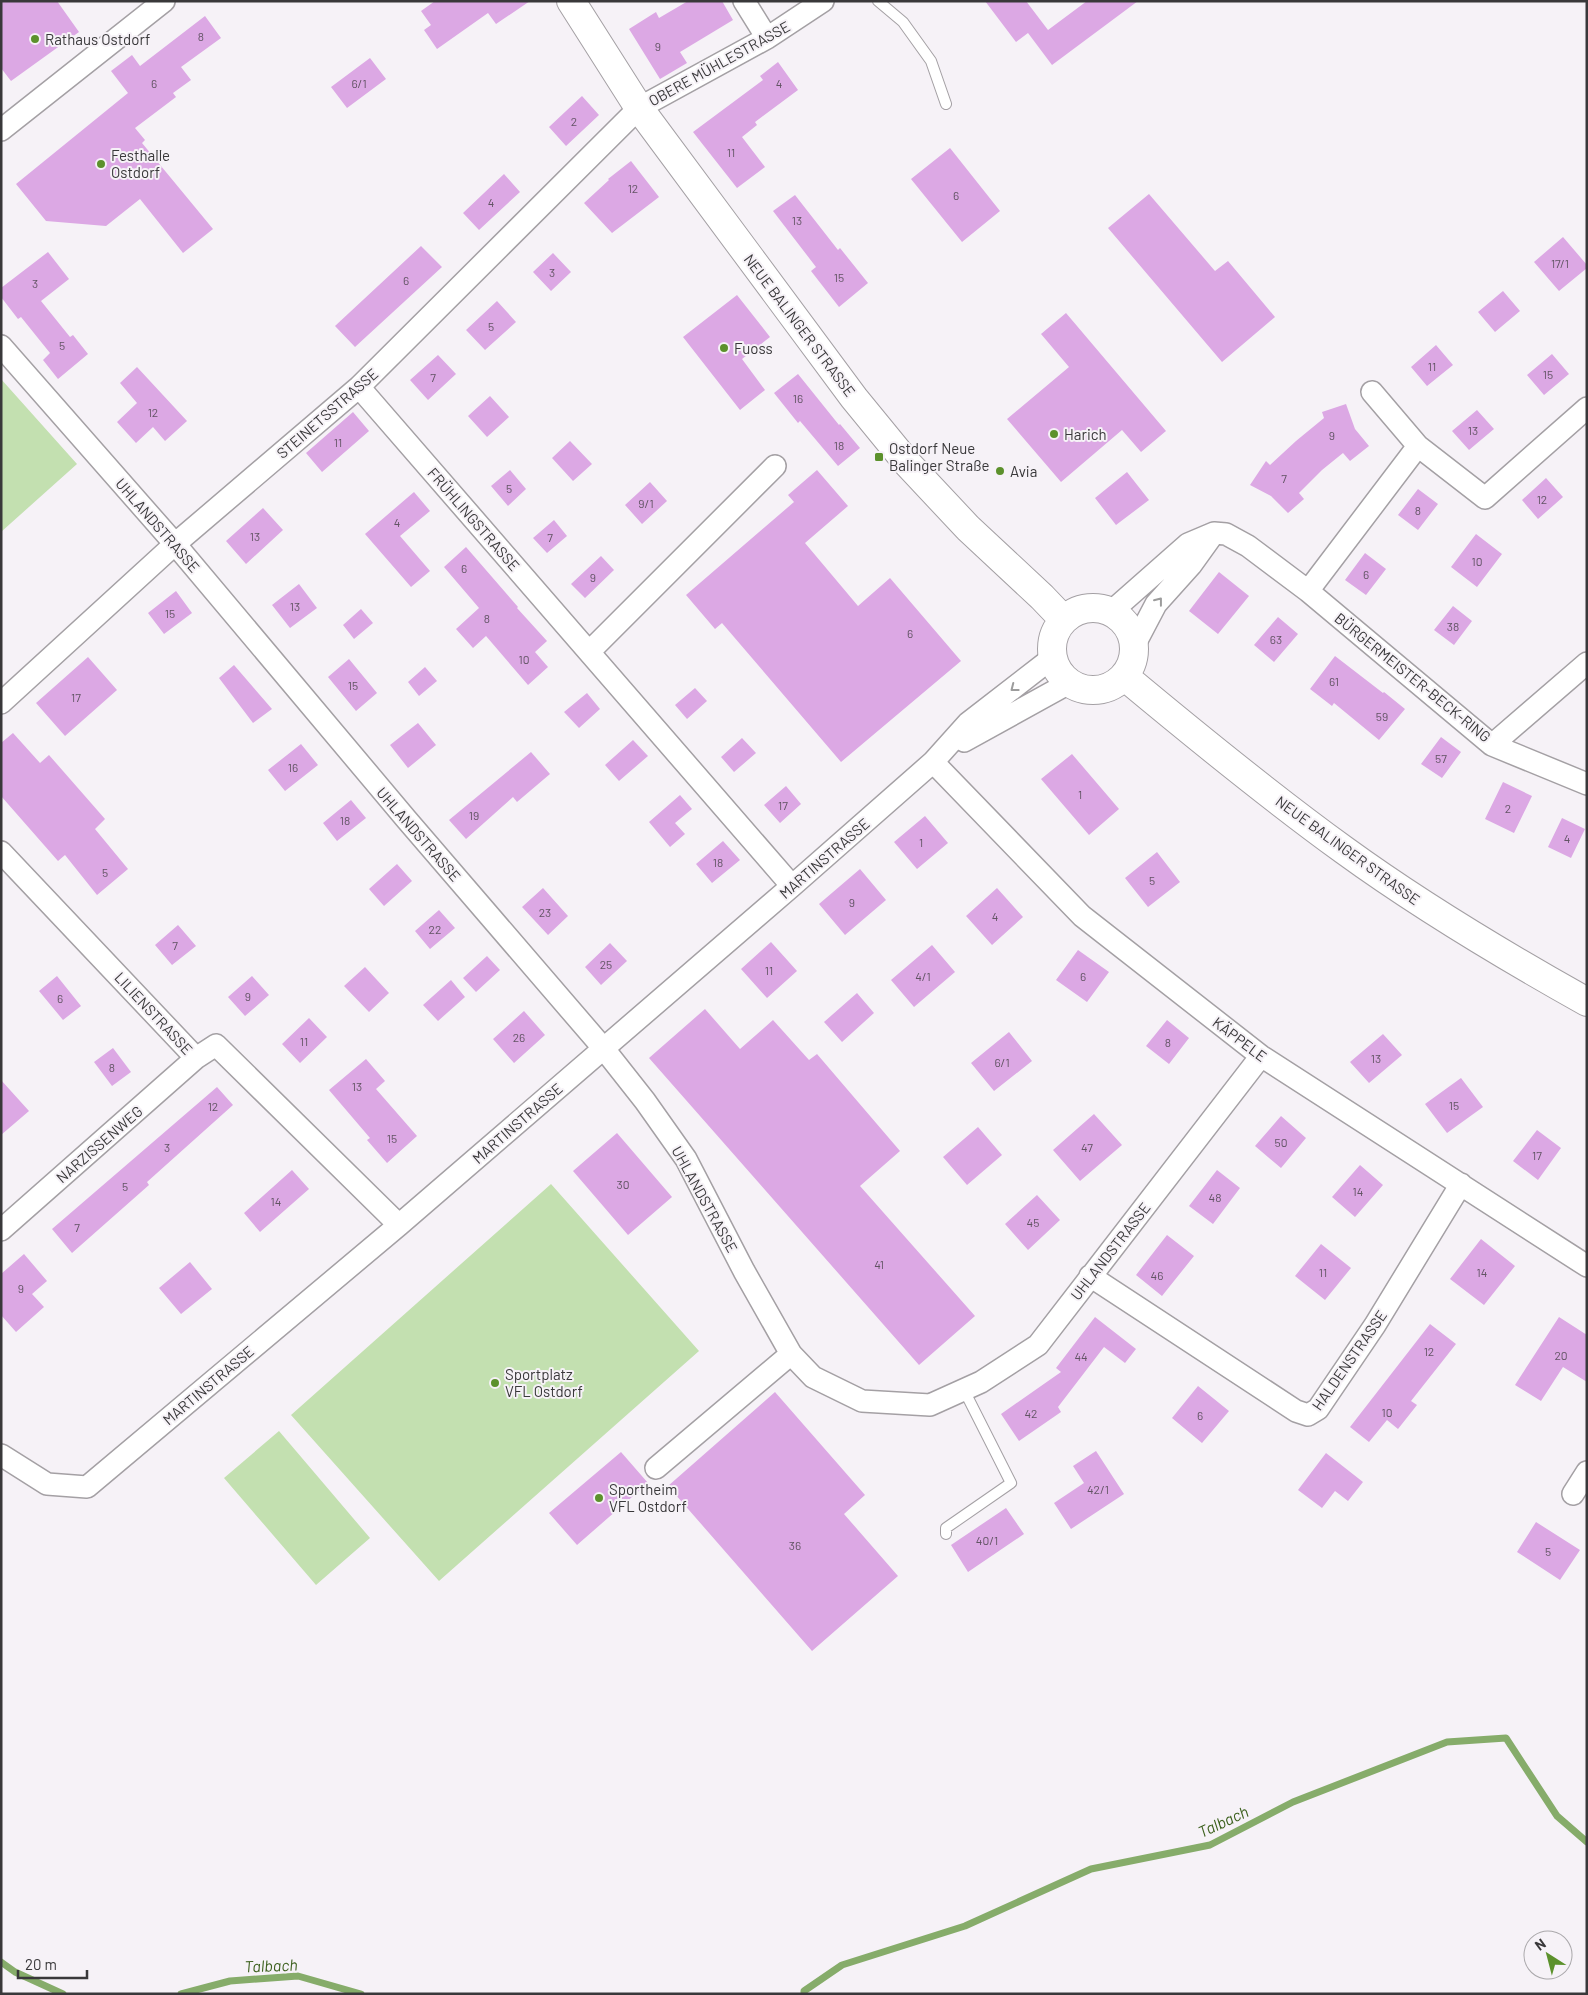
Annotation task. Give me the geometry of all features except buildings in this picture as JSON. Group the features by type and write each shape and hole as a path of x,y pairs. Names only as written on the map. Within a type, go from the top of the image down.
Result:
{"main road":[{"name":"NEUE BALINGER STRASSE","path":"571,1 639,108 848,390 908,464 968,528 1064,620"},
{"path":"1092,607 1112,611 1127,624 1135,644 1133,662 1124,676 1112,686 1095,690 1078,688 1069,683 1059,673 1052,658 1051,651 1054,634 1064,620 1076,610 1092,607"},
{"name":"NEUE BALINGER STRASSE","path":"1124,676 1232,764 1344,850 1435,912 1587,1002"}],"street":[{"path":"1,130 164,1"},
{"path":"744,1 767,38"},
{"name":"OBERE MÜHLESTRASSE","path":"639,108 767,38 823,1"},
{"name":"STEINETSSTRASSE","path":"1,703 175,544 359,387 639,108"},
{"name":"UHLANDSTRASSE","path":"1,346 175,544 400,812 604,1049 646,1101 686,1159 744,1271 791,1354 813,1377 862,1401 930,1405 981,1382 1038,1345 1261,1056"},
{"name":"FRÜHLINGSTRASSE","path":"359,387 792,886"},
{"path":"1372,392 1418,446 1485,498 1587,408"},
{"path":"1308,591 1418,446"},
{"path":"589,652 774,466"},
{"path":"1112,611 1188,544 1214,533"},
{"path":"1135,644 1156,604 1191,565 1214,533"},
{"name":"BÜRGERMEISTER-BECK-RING","path":"1214,533 1226,534 1248,546 1308,591 1492,745 1587,663"},
{"name":"MARTINSTRASSE","path":"1,1455 47,1484 87,1487 399,1225 604,1049 938,758 968,724 1052,658"},
{"name":"MARTINSTRASSE","path":"938,758 1069,683"},
{"path":"1492,745 1587,784"},
{"name":"KÄPPELE","path":"938,758 1082,916 1261,1056 1587,1266"},
{"name":"LILIENSTRASSE","path":"1,852 196,1058 216,1045 399,1225"},
{"name":"NARZISSENWEG","path":"1,1230 196,1058"},
{"name":"HALDENSTRASSE","path":"1090,1276 1296,1411 1308,1415 1318,1409 1375,1325 1461,1184"},
{"path":"656,1468 791,1354"},
{"path":"1573,1494 1587,1472"}],"lane":[{"path":"878,1 903,22 931,61 946,104"},
{"path":"946,1534 946,1528 1011,1483 964,1390"}],"green space":[{"path":"1,379 77,464 1,532"},
{"name":"Sportplatz VFL Ostdorf","path":"551,1184 699,1351 439,1581 291,1415"},
{"path":"279,1431 370,1538 316,1585 224,1478"}],"waterway":[{"name":"Talbach","path":"804,1994 804,1991 842,1965 965,1926 1091,1869 1210,1845 1293,1802 1447,1742 1506,1738 1557,1816 1587,1842"},
{"name":"Talbach","path":"1,1962 15,1972 63,1994"},
{"name":"Talbach","path":"181,1994 230,1981 298,1976 361,1994"}],"place":[{"name":"Rathaus Ostdorf","path":"35,39"},
{"name":"Festhalle Ostdorf","path":"101,164"},
{"name":"Fuoss","path":"724,348"},
{"name":"Harich","path":"1054,434"},
{"name":"Ostdorf Neue Balinger Straße","path":"879,457"},
{"name":"Avia","path":"1000,471"},
{"name":"Sportplatz VFL Ostdorf","path":"495,1383"},
{"name":"Sportheim VFL Ostdorf","path":"599,1498"}]}
